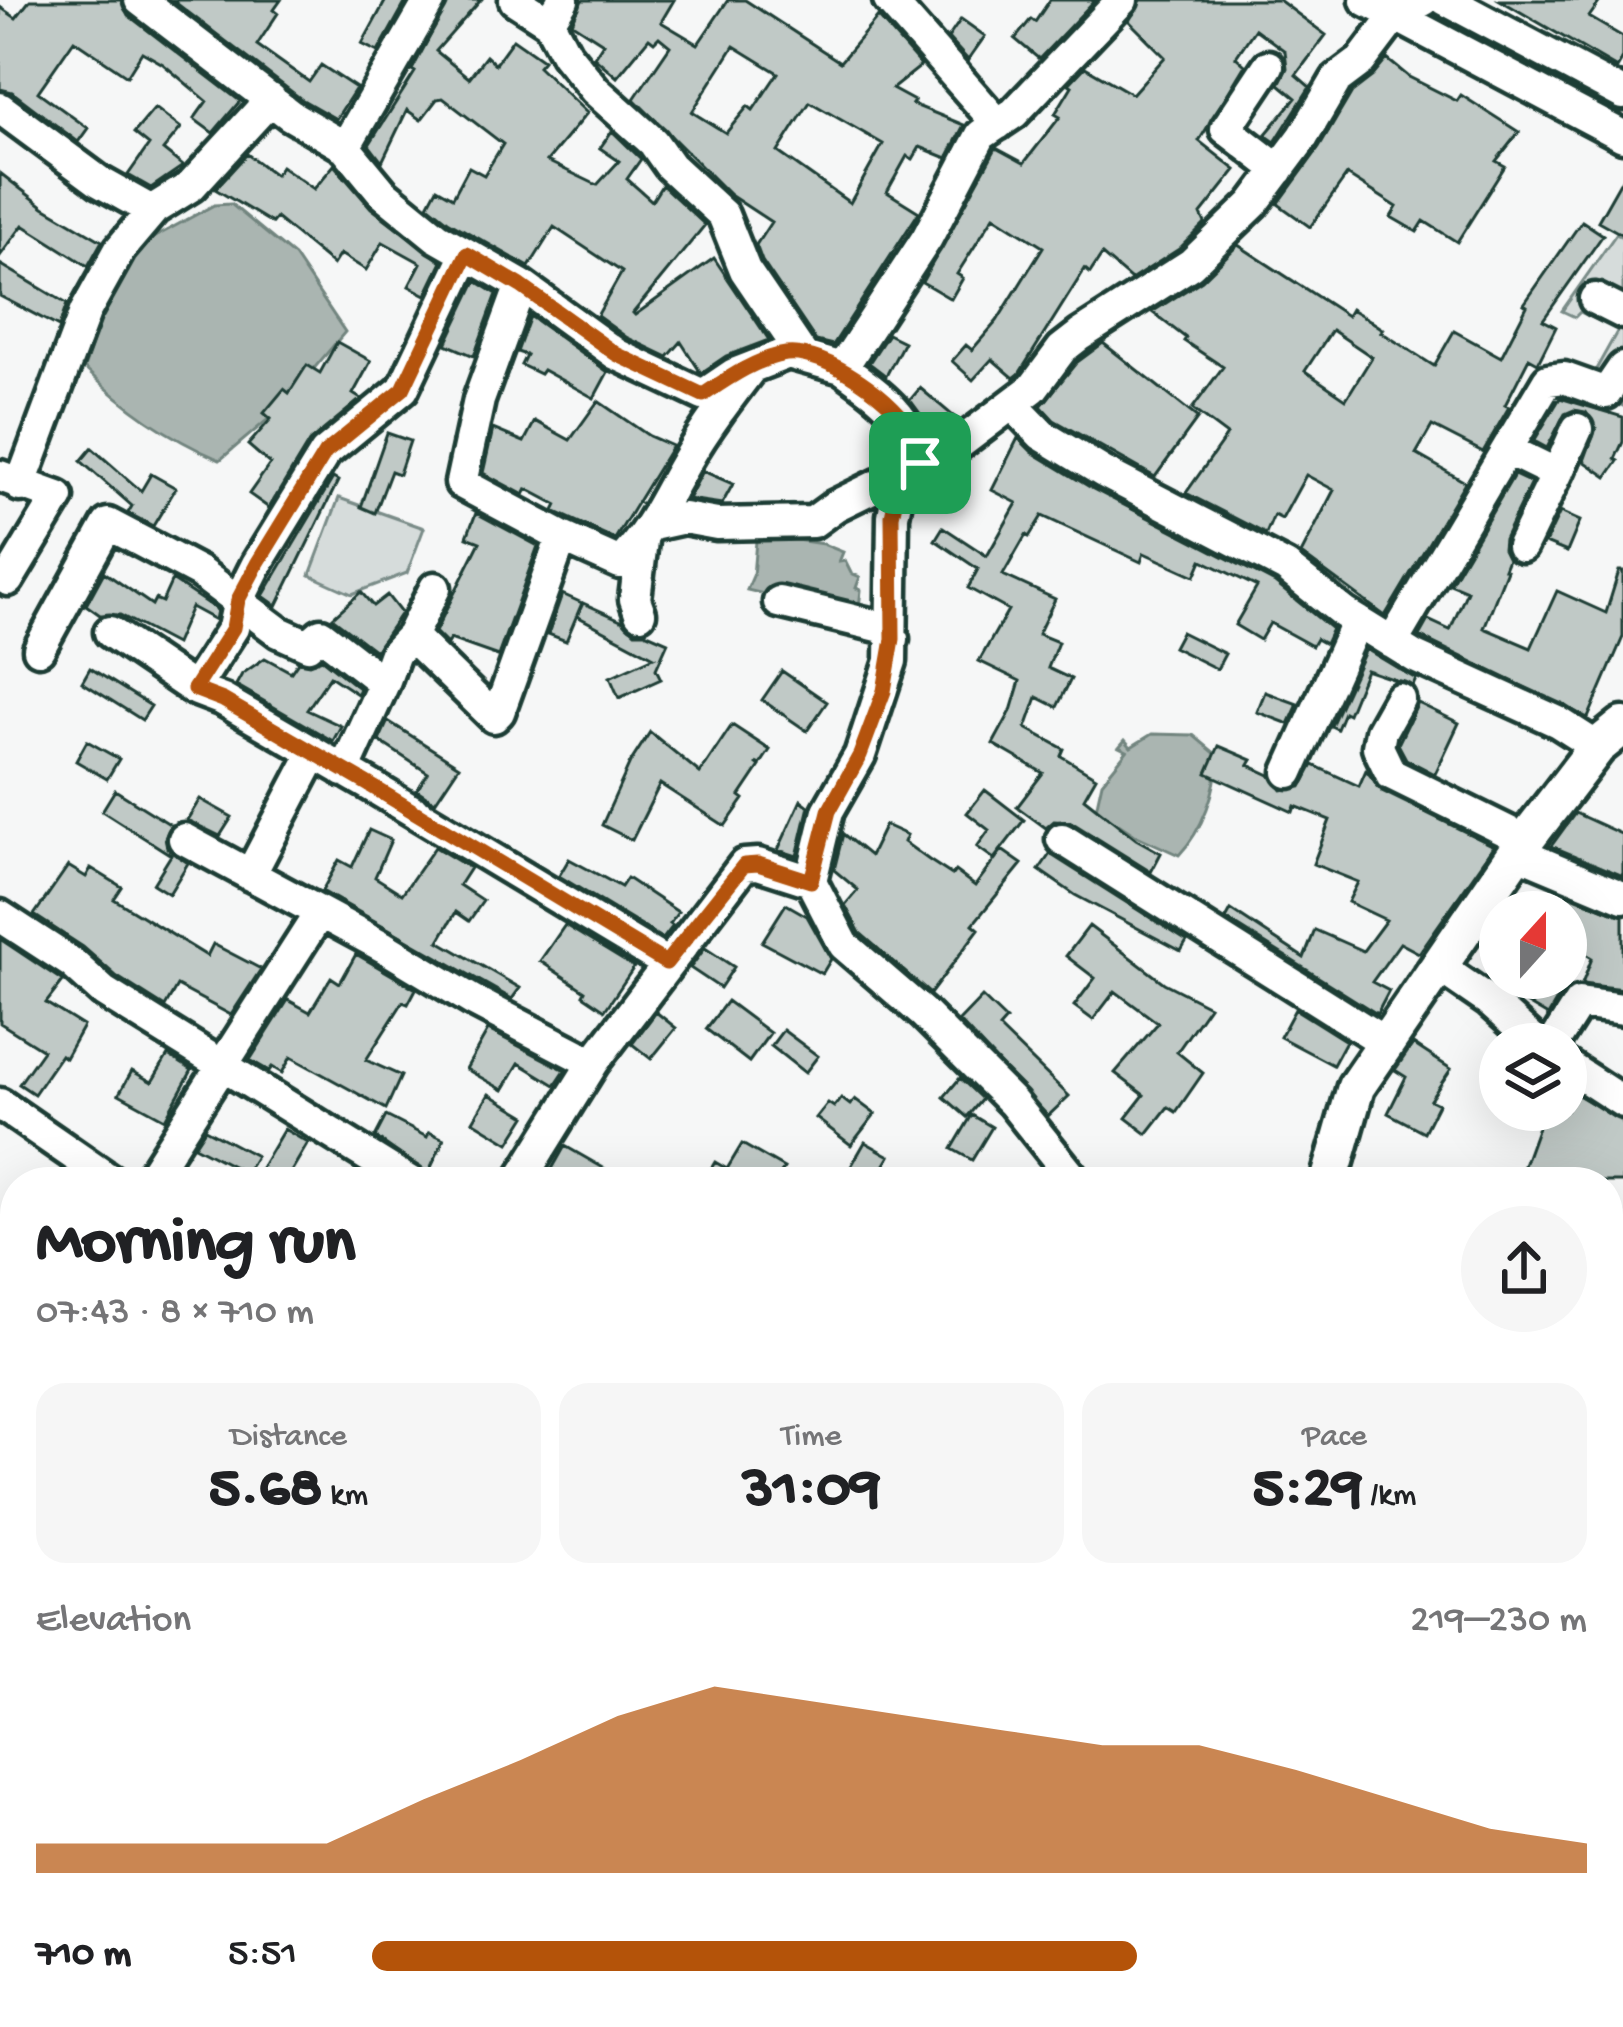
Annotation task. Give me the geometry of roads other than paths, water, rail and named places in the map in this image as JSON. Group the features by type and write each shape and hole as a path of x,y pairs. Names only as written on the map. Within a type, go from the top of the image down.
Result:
{"main road":[{"path":"1333,1167 1356,1087 1520,846 1615,728"}],"street":[{"path":"140,0 271,99 345,147 382,193 437,237 521,286 616,354 703,395 788,353 842,368 883,397 915,436 912,471 899,484 892,516 893,639 884,691 860,755 829,811 811,881 844,945 924,1014 1013,1103 1064,1167"},
{"path":"345,147 430,0"},
{"path":"515,0 556,11 566,54 595,90 722,215 746,270 804,358"},
{"path":"889,0 998,124"},
{"path":"842,368 927,238 981,135 1014,113 1121,0"},
{"path":"1366,0 1623,136"},
{"path":"647,533 683,518 717,524 813,522 835,506 955,447 1033,388 1080,335 1191,264 1253,204 1320,112 1336,79 1361,61 1395,16 1424,0"},
{"path":"1446,0 1623,94"},
{"path":"1268,66 1226,128 1279,170"},
{"path":"271,99 191,186 152,211 120,249 85,312 10,481 58,497 199,572 279,632 308,645 321,634 384,682"},
{"path":"0,108 100,182 152,211"},
{"path":"194,689 233,628 238,600 325,453 403,389 467,254"},
{"path":"521,286 479,400 461,483 562,538 620,563 647,533 698,442 752,367"},
{"path":"1392,643 1547,380 1564,378 1606,393 1623,368"},
{"path":"1012,404 1042,435 1286,567 1357,621 1415,657 1558,722 1615,728"},
{"path":"1522,546 1576,429"},
{"path":"1508,450 1557,474"},
{"path":"8,580 58,497"},
{"path":"39,650 108,524"},
{"path":"640,613 635,599 647,533"},
{"path":"412,636 494,717 562,538"},
{"path":"344,771 384,674 395,653 412,636 436,588"},
{"path":"779,602 882,627 893,639"},
{"path":"1289,772 1357,621"},
{"path":"110,632 194,689 223,700 666,963"},
{"path":"1399,699 1381,731 1378,747 1391,774 1623,897"},
{"path":"250,875 314,755"},
{"path":"1062,838 1386,1042"},
{"path":"184,839 593,1063"},
{"path":"535,1167 593,1063 744,865 758,864 811,881"},
{"path":"158,1167 319,914"},
{"path":"0,916 73,963 104,992 386,1167"},
{"path":"1438,966 1514,1023"},
{"path":"1566,1023 1579,1003 1623,1010"},
{"path":"1587,1079 1623,1102"},
{"path":"0,1104 91,1167"}]}
